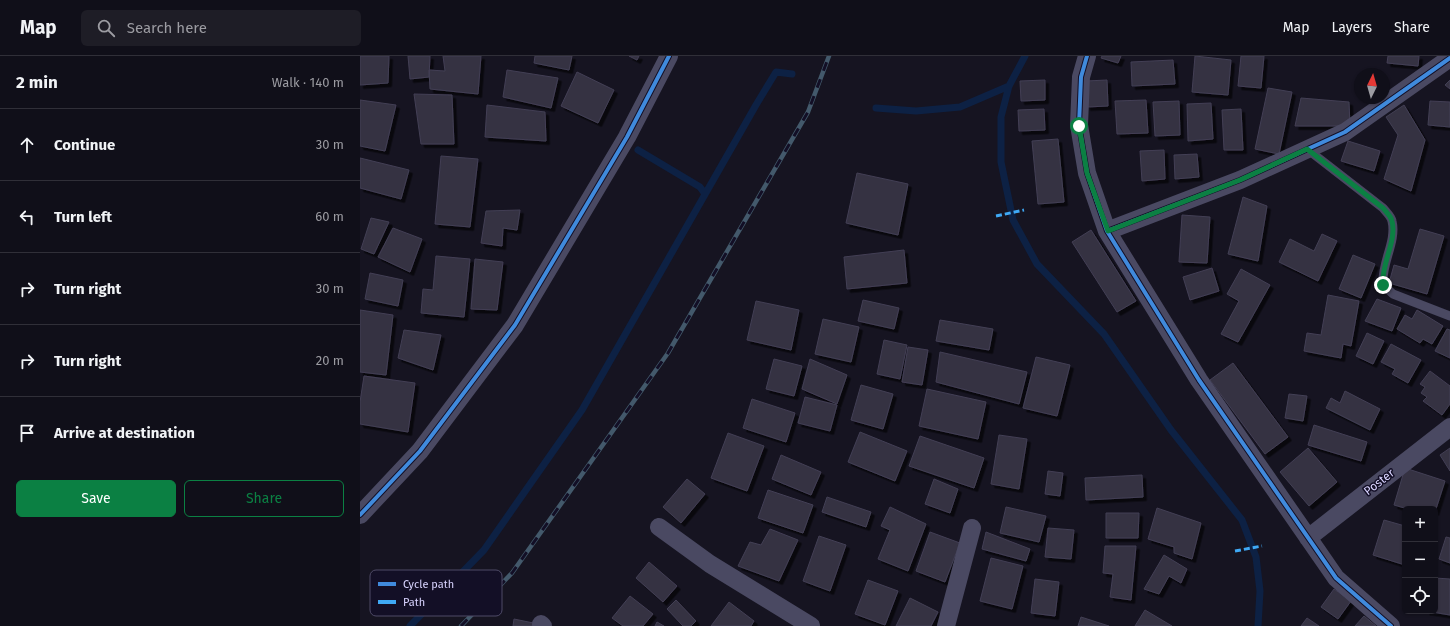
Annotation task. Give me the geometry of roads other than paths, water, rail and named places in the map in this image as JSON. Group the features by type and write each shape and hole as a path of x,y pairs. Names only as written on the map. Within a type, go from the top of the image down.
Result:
{"street":[{"path":"360,515 420,451 514,325 628,137 669,56"},
{"path":"1087,56 1080,77 1079,126 1087,173 1108,231 1199,380 1336,578 1391,626"},
{"path":"1108,231 1240,180 1345,132 1450,58"},
{"name":"Poster","path":"1308,538 1450,427"},
{"path":"659,527 710,564 811,626"},
{"path":"946,626 972,528"}],"lane":[{"path":"1307,149 1383,208 1392,219 1393,234 1382,274 1383,285 1393,294 1450,316"}],"waterway":[{"path":"1025,56 1009,86 1001,117 1001,162 1013,220 1037,264 1104,334 1171,430 1242,520 1256,557 1260,591 1258,626"},
{"path":"465,570 484,550 582,410 776,72 792,74"},
{"path":"876,108 916,111 960,107 1009,86"},
{"path":"638,150 700,187 705,194"},
{"path":"410,626 420,616"}],"railway":[{"path":"502,583 512,573 668,353 808,112 829,56"},
{"path":"461,626 471,616"}]}
